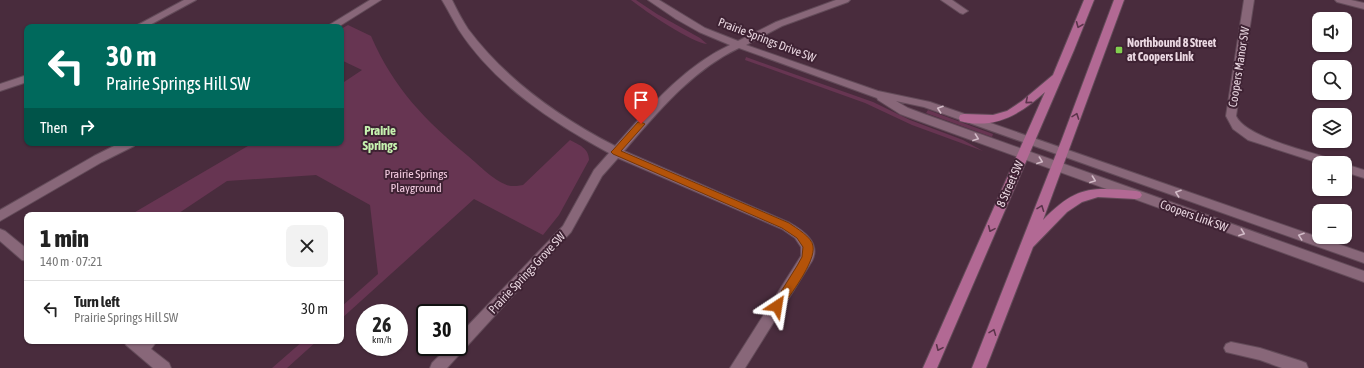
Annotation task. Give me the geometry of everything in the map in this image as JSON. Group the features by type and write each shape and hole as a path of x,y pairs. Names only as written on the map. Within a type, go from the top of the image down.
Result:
{"main road":[{"name":"8 Street SW","path":"930,368 1030,141 1089,0"},
{"path":"979,368 1062,152 1118,0"},
{"path":"964,118 992,119 1007,116 1021,108 1058,76"},
{"path":"1026,247 1071,201 1087,194 1106,192 1136,195"}],"street":[{"path":"144,24 191,0"},
{"path":"336,24 376,0"},
{"path":"447,0 473,44 511,82 552,114 579,132 616,152 786,226 800,235 808,246 807,257 801,269 737,368"},
{"name":"Prairie Springs Drive SW","path":"653,0 702,30 738,44 876,94 911,100 1030,141"},
{"name":"Prairie Springs Grove SW","path":"468,335 567,229 598,173 649,115 686,79 723,52 738,44 779,24 845,0"},
{"path":"946,0 963,11"},
{"name":"Coopers Manor SW","path":"1249,0 1231,116 1234,123 1241,131 1252,137 1312,157"},
{"path":"1340,0 1364,6"},
{"path":"0,88 24,79"},
{"name":"Prairie Springs Drive SW","path":"876,94 904,111 1023,155"},
{"name":"Coopers Link SW","path":"1030,141 1364,258"},
{"path":"0,216 98,159 124,146"},
{"name":"Coopers Link SW","path":"1023,155 1364,277"},
{"path":"1352,170 1364,174"},
{"path":"0,234 24,254"},
{"path":"141,344 164,368"},
{"path":"1231,348 1260,354 1301,368"},
{"name":"Prairie Springs Grove SW","path":"437,368 448,356"}],"green space":[{"path":"631,0 636,0 657,14 700,38 707,44 680,33"},
{"name":"Prairie Springs Playground","path":"348,25 371,36 380,55 400,88 424,116 452,143 488,174 506,185 523,185 570,140 580,145 589,156 589,160 559,215 543,235 474,199 344,316 344,304 378,274 370,205 316,175 227,181 180,212 135,212 248,146 344,146 344,82 362,70 344,61 344,27"},
{"path":"746,57 873,102 910,120 963,140 983,151 912,125 865,103 745,60"},
{"path":"928,110 993,134 992,137 926,113"},
{"path":"300,344 314,344 287,368 272,368"}],"place":[{"name":"Northbound 8 Street at Coopers Link","path":"1119,50"}],"district":[{"name":"Prairie Springs","path":"380,138"}],"route":[{"path":"641,124 616,152 786,226 800,235 808,246 807,257 777,306"}]}
